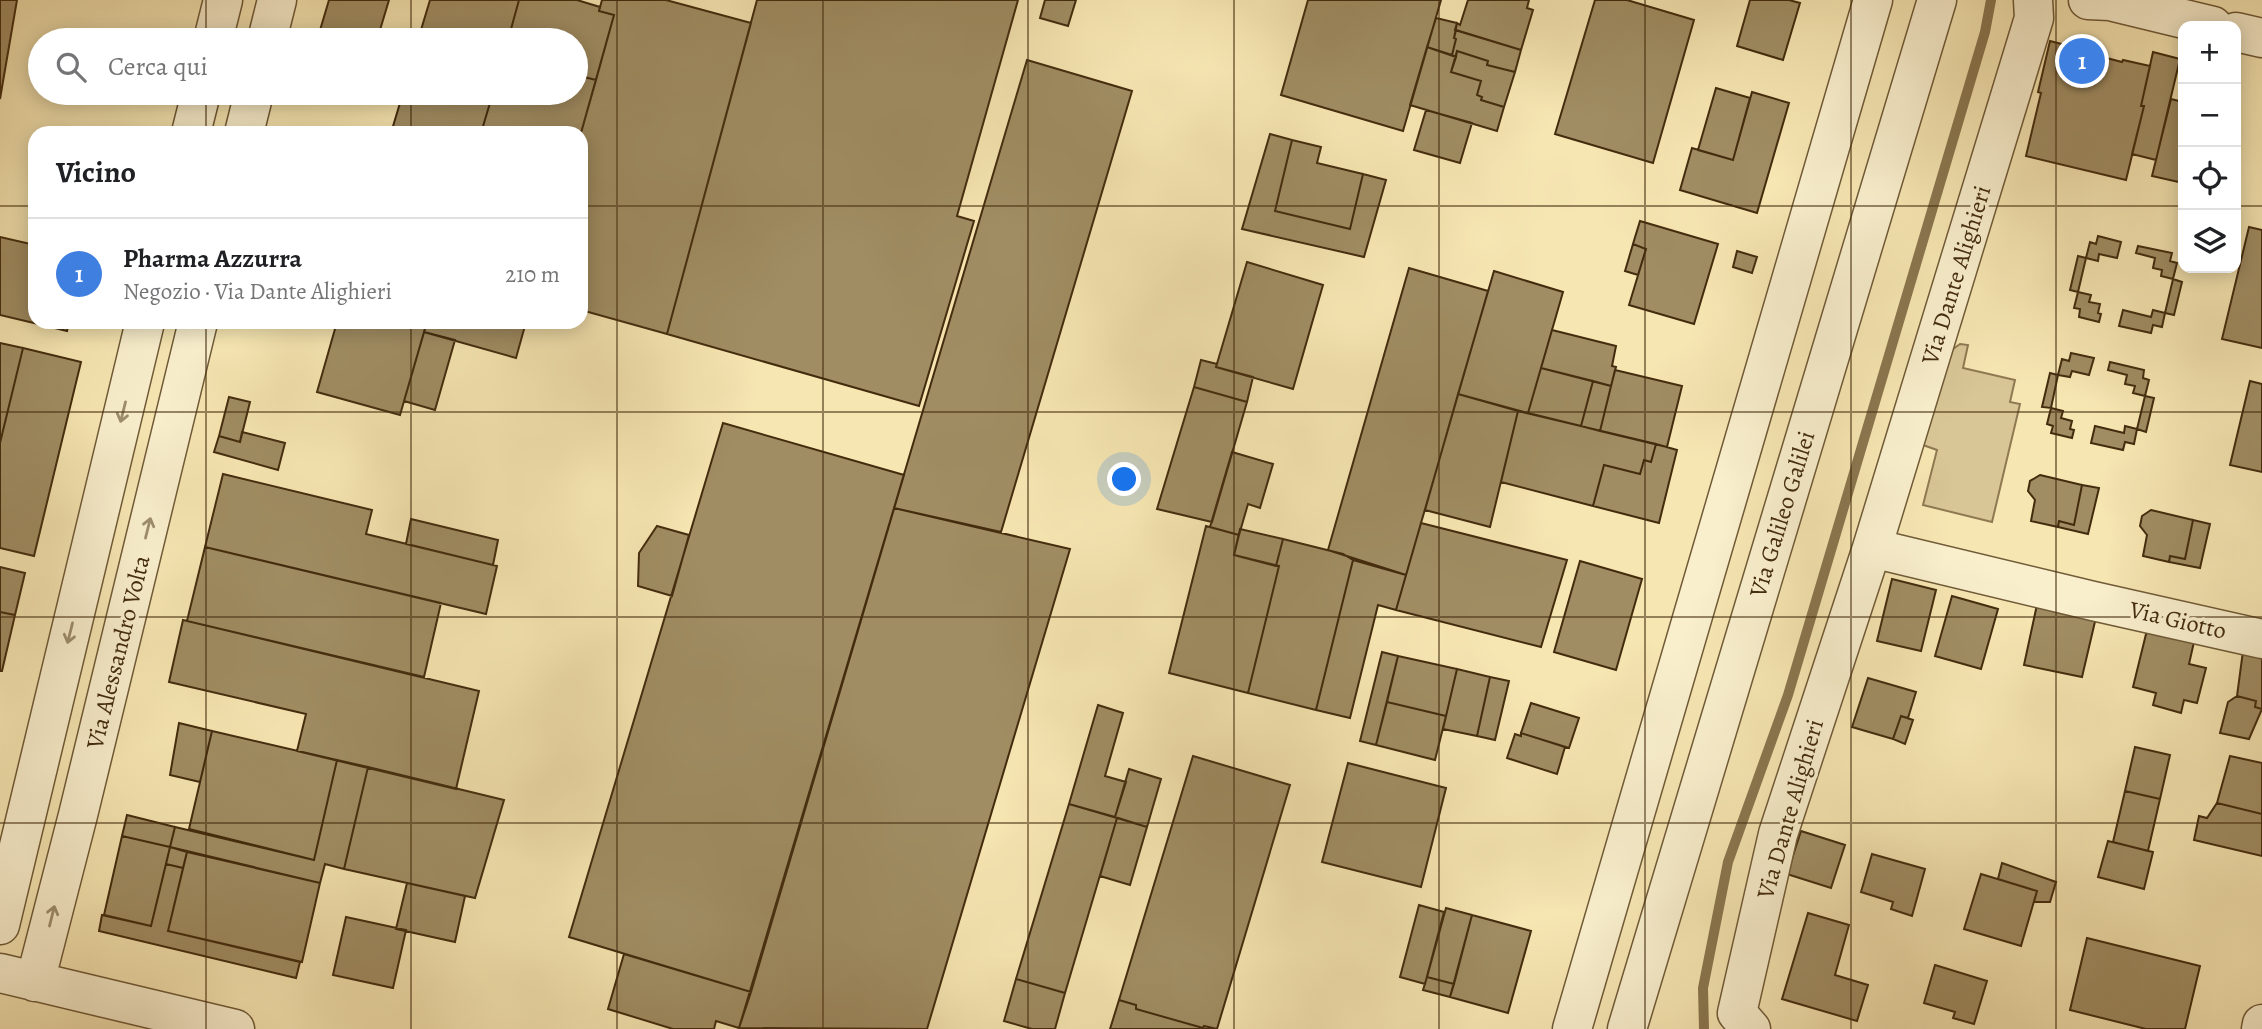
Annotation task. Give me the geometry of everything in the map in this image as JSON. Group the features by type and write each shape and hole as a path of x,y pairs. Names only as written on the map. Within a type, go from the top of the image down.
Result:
{"street":[{"path":"216,28 223,0"},
{"path":"270,28 277,0"},
{"path":"1572,1029 1873,0"},
{"name":"Via Galileo Galilei","path":"1627,1029 1937,0"},
{"name":"Via Dante Alighieri","path":"1751,1029 1737,1013 1778,834 1872,548 2034,18 2034,0"},
{"path":"2039,0 2068,0"},
{"path":"2088,0 2110,1 2192,21"},
{"path":"2241,33 2262,38"},
{"path":"193,126 198,105"},
{"path":"246,126 251,105"},
{"name":"Via Alessandro Volta","path":"0,925 143,329"},
{"name":"Via Alessandro Volta","path":"18,978 78,815 196,329"},
{"path":"135,365 184,377"},
{"name":"Via Giotto","path":"1872,548 2262,639"},
{"path":"29,802 78,815"},
{"path":"18,978 234,1029"},
{"path":"2261,1029 2262,1024"}],"shaded area":[{"path":"1960,344 1968,345 1963,368 2015,380 2010,402 2020,404 1992,522 1923,505 1937,450 1923,445 1949,352"}],"building":[{"path":"0,0 17,0 0,99"},
{"path":"329,0 389,0 381,28 321,28"},
{"path":"430,0 519,0 511,28 422,28"},
{"path":"519,0 577,0 600,7 599,11 614,15 596,80 588,78 588,28 511,28"},
{"path":"602,0 666,0 751,23 667,334 588,312 588,126 583,126 614,15 599,11"},
{"path":"757,0 1018,0 957,216 974,221 919,406 667,334"},
{"path":"1045,0 1076,0 1068,26 1040,18"},
{"path":"1308,0 1441,0 1403,131 1281,95"},
{"path":"1468,0 1529,0 1527,8 1533,10 1521,50 1455,30 1457,23 1460,25"},
{"path":"1595,0 1627,0 1694,20 1653,163 1555,134"},
{"path":"1750,0 1789,0 1800,3 1783,60 1737,46"},
{"path":"1436,18 1457,23 1452,55 1427,47"},
{"path":"1456,30 1521,50 1515,72 1487,65 1488,61 1457,51 1456,57 1452,55"},
{"path":"2050,41 2122,62 2123,60 2150,66 2141,106 2144,106 2126,180 2026,156"},
{"path":"1427,47 1456,57 1451,72 1481,81 1477,95 1482,97 1481,100 1504,107 1497,131 1410,105"},
{"path":"1457,51 1488,61 1487,65 1515,72 1504,107 1481,100 1482,97 1477,95 1481,81 1451,72"},
{"path":"2153,52 2178,58 2156,160 2132,154 2144,106 2141,106"},
{"path":"1027,60 1132,91 1001,532 894,508"},
{"path":"588,78 596,80 583,126 483,126 489,105 588,105"},
{"path":"1716,88 1750,98 1733,160 1698,150"},
{"path":"1752,92 1789,103 1757,213 1680,190 1692,148 1733,160"},
{"path":"2171,99 2178,101 2178,182 2152,176"},
{"path":"399,105 489,105 483,126 393,126"},
{"path":"1426,110 1472,123 1460,163 1414,150"},
{"path":"1270,134 1292,140 1275,211 1350,229 1363,174 1386,180 1364,257 1242,229"},
{"path":"1292,140 1321,147 1317,163 1363,174 1350,229 1275,211"},
{"path":"1640,221 1718,244 1694,324 1629,305 1646,249 1633,244"},
{"path":"2249,227 2262,230 2262,348 2222,339 2238,273 2241,273 2241,260"},
{"path":"2098,236 2121,242 2117,258 2099,254 2098,261 2086,258 2090,242 2096,244"},
{"path":"0,237 28,243 28,322 0,315"},
{"path":"1633,244 1646,249 1638,275 1625,271"},
{"path":"2138,246 2172,253 2170,261 2177,263 2173,279 2161,276 2162,270 2153,268 2155,258 2136,253"},
{"path":"1737,251 1757,257 1752,273 1733,267"},
{"path":"2078,256 2086,258 2078,292 2070,290"},
{"path":"1247,262 1323,285 1293,389 1216,367"},
{"path":"1409,268 1488,291 1406,575 1328,550"},
{"path":"1494,271 1563,292 1528,413 1458,394"},
{"path":"2173,279 2182,282 2174,315 2165,313"},
{"path":"2078,292 2091,295 2089,302 2100,304 2099,322 2079,317 2080,309 2074,308"},
{"path":"2123,310 2151,317 2153,310 2165,313 2162,327 2153,325 2151,333 2119,326"},
{"path":"335,329 425,329 400,415 317,392"},
{"path":"425,329 524,329 516,358 424,332"},
{"path":"1552,330 1616,346 1612,366 1616,367 1611,386 1541,368"},
{"path":"424,332 455,340 435,410 404,401"},
{"path":"0,343 23,348 0,443"},
{"path":"23,348 81,362 34,556 0,548 0,443"},
{"path":"2071,353 2094,358 2089,375 2072,371 2070,377 2058,375 2062,359 2069,361"},
{"path":"1201,360 1253,377 1247,402 1194,387"},
{"path":"2110,362 2144,370 2143,378 2149,380 2145,396 2133,393 2135,386 2125,384 2127,375 2108,370"},
{"path":"1541,368 1593,381 1581,426 1528,413"},
{"path":"1615,370 1682,386 1667,447 1600,431"},
{"path":"2050,373 2058,375 2051,408 2042,407"},
{"path":"1593,381 1611,386 1600,431 1581,426"},
{"path":"2250,381 2262,384 2262,472 2230,465"},
{"path":"1194,387 1247,402 1212,522 1157,509"},
{"path":"1458,394 1518,411 1490,527 1425,510"},
{"path":"2145,396 2154,398 2146,432 2137,429"},
{"path":"229,397 250,402 240,442 219,436"},
{"path":"2051,408 2063,411 2061,418 2072,421 2072,438 2051,433 2053,426 2047,424"},
{"path":"1518,411 1656,444 1651,462 1644,460 1640,474 1604,465 1593,506 1501,482"},
{"path":"723,423 904,475 751,992 569,937"},
{"path":"2095,426 2124,433 2125,426 2137,429 2134,444 2125,442 2123,450 2091,443"},
{"path":"242,432 285,443 278,470 214,452 219,436 240,442"},
{"path":"1656,444 1677,450 1659,523 1593,506 1604,465 1640,474 1644,460 1651,462"},
{"path":"1232,452 1273,464 1260,508 1248,504 1239,535 1210,527"},
{"path":"223,474 372,510 366,534 497,566 486,614 205,547"},
{"path":"2040,475 2082,485 2074,525 2059,521 2058,527 2031,521 2035,500 2028,491 2030,481"},
{"path":"2082,485 2099,488 2088,534 2058,527 2059,521 2074,525"},
{"path":"894,508 1070,549 927,1029 739,1028"},
{"path":"2151,510 2193,520 2185,559 2170,556 2169,562 2143,556 2147,535 2140,526 2142,516"},
{"path":"411,519 498,540 493,565 406,544"},
{"path":"2193,520 2210,524 2200,568 2169,562 2170,556 2185,559"},
{"path":"1421,523 1567,560 1541,647 1396,610"},
{"path":"657,526 689,535 672,596 638,586 639,553"},
{"path":"1206,526 1239,535 1234,555 1279,566 1248,693 1169,673"},
{"path":"1240,529 1283,539 1276,566 1234,555"},
{"path":"1283,539 1343,554 1353,560 1316,710 1248,693"},
{"path":"205,547 441,603 424,677 187,621"},
{"path":"1353,560 1406,575 1396,610 1378,605 1350,718 1316,710"},
{"path":"1580,561 1642,579 1616,670 1554,652"},
{"path":"0,567 25,573 15,615 0,612"},
{"path":"1892,579 1936,590 1921,651 1877,641"},
{"path":"1952,596 1998,609 1981,669 1935,656"},
{"path":"2038,600 2097,613 2082,677 2024,665"},
{"path":"0,612 15,615 2,671 0,671"},
{"path":"183,620 479,691 456,789 297,751 306,714 169,682"},
{"path":"2147,630 2194,642 2189,664 2206,668 2197,703 2184,700 2181,713 2153,705 2156,693 2133,687"},
{"path":"2243,651 2262,655 2262,709 2255,707 2256,701 2237,696"},
{"path":"1382,652 1398,656 1376,745 1360,741"},
{"path":"1398,656 1457,669 1446,716 1387,702"},
{"path":"1457,669 1490,677 1477,736 1443,729"},
{"path":"1490,677 1509,681 1495,740 1477,736"},
{"path":"1868,678 1916,692 1908,718 1901,716 1893,739 1852,727"},
{"path":"2237,696 2256,701 2255,707 2262,709 2249,739 2220,733 2228,702"},
{"path":"1387,702 1446,716 1435,760 1376,745"},
{"path":"1531,703 1579,718 1569,748 1521,733"},
{"path":"1098,705 1123,713 1105,776 1126,782 1115,817 1069,804"},
{"path":"1901,716 1913,720 1905,744 1893,739"},
{"path":"179,723 212,731 200,782 170,775"},
{"path":"212,731 337,760 314,860 189,829"},
{"path":"1521,733 1565,747 1557,774 1507,758 1515,734 1521,736"},
{"path":"2135,747 2170,755 2160,799 2125,791"},
{"path":"1193,756 1290,785 1217,1029 1203,1028 1136,1009 1136,1005 1119,1000"},
{"path":"2230,756 2262,763 2262,814 2217,803"},
{"path":"337,760 368,767 344,869 325,864 320,883 170,847 175,827 314,860"},
{"path":"1348,763 1446,788 1421,887 1322,862"},
{"path":"368,767 504,800 475,898 344,869"},
{"path":"1129,769 1161,779 1147,827 1115,817"},
{"path":"2125,791 2160,799 2148,851 2113,842"},
{"path":"2217,803 2262,814 2262,856 2194,840 2199,816 2207,818"},
{"path":"1069,804 1117,818 1065,993 1016,979"},
{"path":"127,815 175,827 170,847 122,836"},
{"path":"1117,818 1147,827 1130,885 1100,876"},
{"path":"1801,831 1845,845 1831,888 1787,874"},
{"path":"122,836 170,847 151,926 104,915"},
{"path":"2108,841 2153,852 2144,889 2098,877"},
{"path":"170,847 187,852 183,868 166,864"},
{"path":"187,852 320,883 302,962 168,931"},
{"path":"1872,854 1925,869 1912,916 1891,909 1893,902 1861,892"},
{"path":"2002,863 2056,882 2050,902 2034,902 2037,891 1998,879"},
{"path":"166,864 183,868 168,931 300,962 296,978 99,931 102,915 151,926"},
{"path":"1981,874 2037,891 2021,946 1964,929"},
{"path":"407,883 465,896 455,942 396,929"},
{"path":"1419,905 1444,912 1425,984 1400,977"},
{"path":"1446,908 1472,915 1454,984 1427,977"},
{"path":"1808,913 1849,925 1835,975 1868,985 1857,1021 1782,999"},
{"path":"1472,915 1531,931 1508,1013 1450,997"},
{"path":"346,917 406,930 393,988 333,975"},
{"path":"2087,938 2200,966 2185,1029 2146,1029 2070,1010"},
{"path":"624,954 751,992 739,1028 716,1021 714,1029 673,1029 608,1009"},
{"path":"1935,965 1987,981 1974,1024 1953,1018 1955,1012 1924,1003"},
{"path":"1427,977 1454,984 1450,997 1423,990"},
{"path":"1016,979 1065,993 1055,1029 1032,1029 1004,1021"},
{"path":"1119,1000 1136,1005 1136,1009 1203,1028 1217,1029 1110,1029"}],"waterway":[{"path":"1704,1029 1703,988 1728,862 1788,695 1985,32 1991,0"}],"place":[{"name":"Pharma Azzurra","path":"2082,61"}]}
